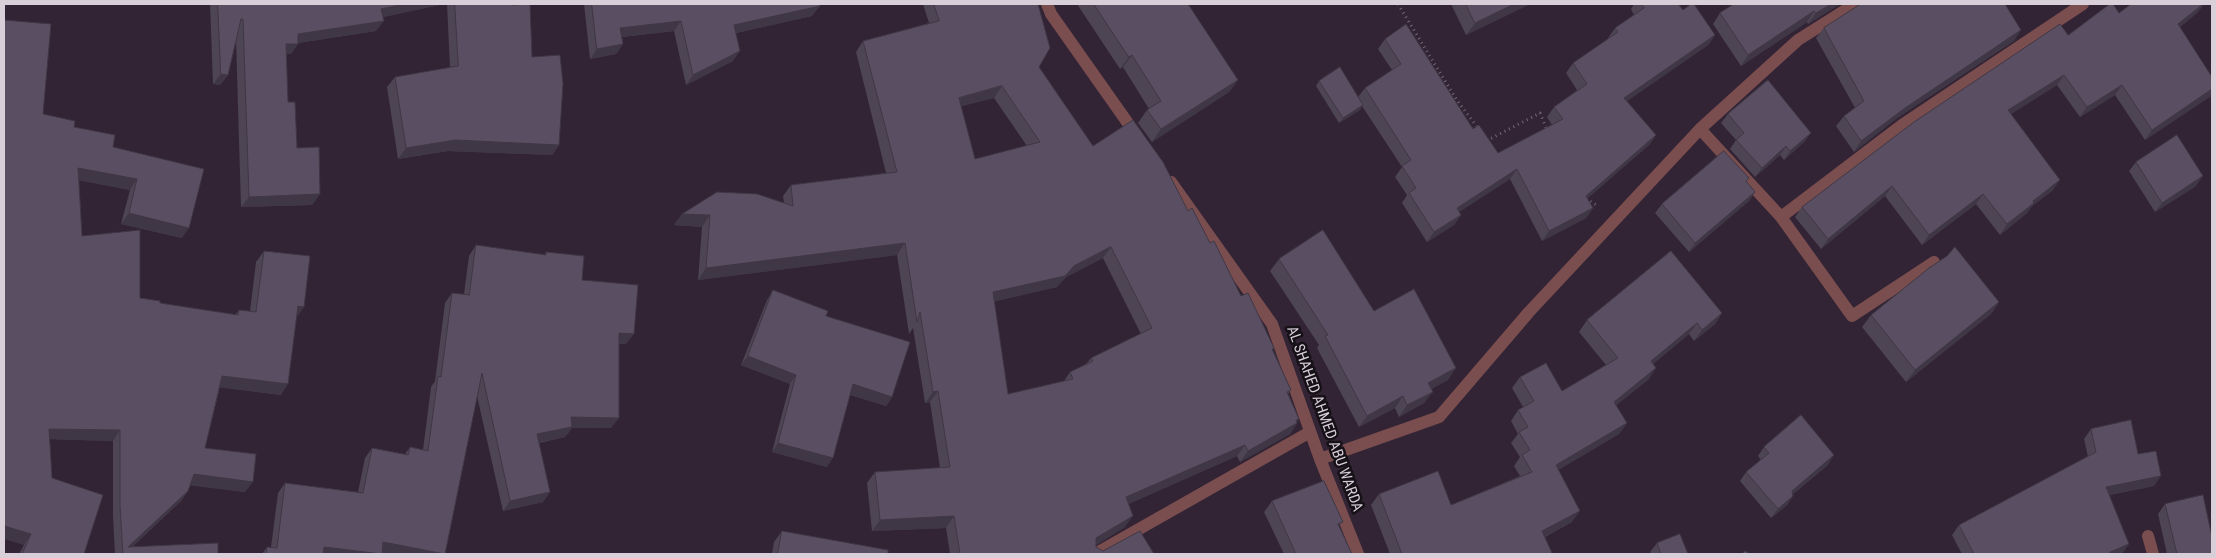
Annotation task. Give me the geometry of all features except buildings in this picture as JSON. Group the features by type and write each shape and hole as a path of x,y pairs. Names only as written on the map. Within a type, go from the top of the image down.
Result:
{"street":[{"path":"1047,4 1051,14 1145,147"},
{"path":"1320,459 1439,417 1529,312 1700,129 1798,40 1855,4"},
{"path":"1781,217 1902,125 2083,4"},
{"path":"1700,129 1781,217 1852,316 1934,262"},
{"name":"AL SHAHED AHMED ABU WARDA","path":"1162,170 1272,324 1320,459 1358,554"},
{"path":"1095,554 1139,535 1310,432"},
{"path":"2148,536 2153,554"}],"path":[{"path":"1398,4 1456,99 1488,140 1540,113 1552,140"},
{"path":"1578,194 1618,218"}]}
